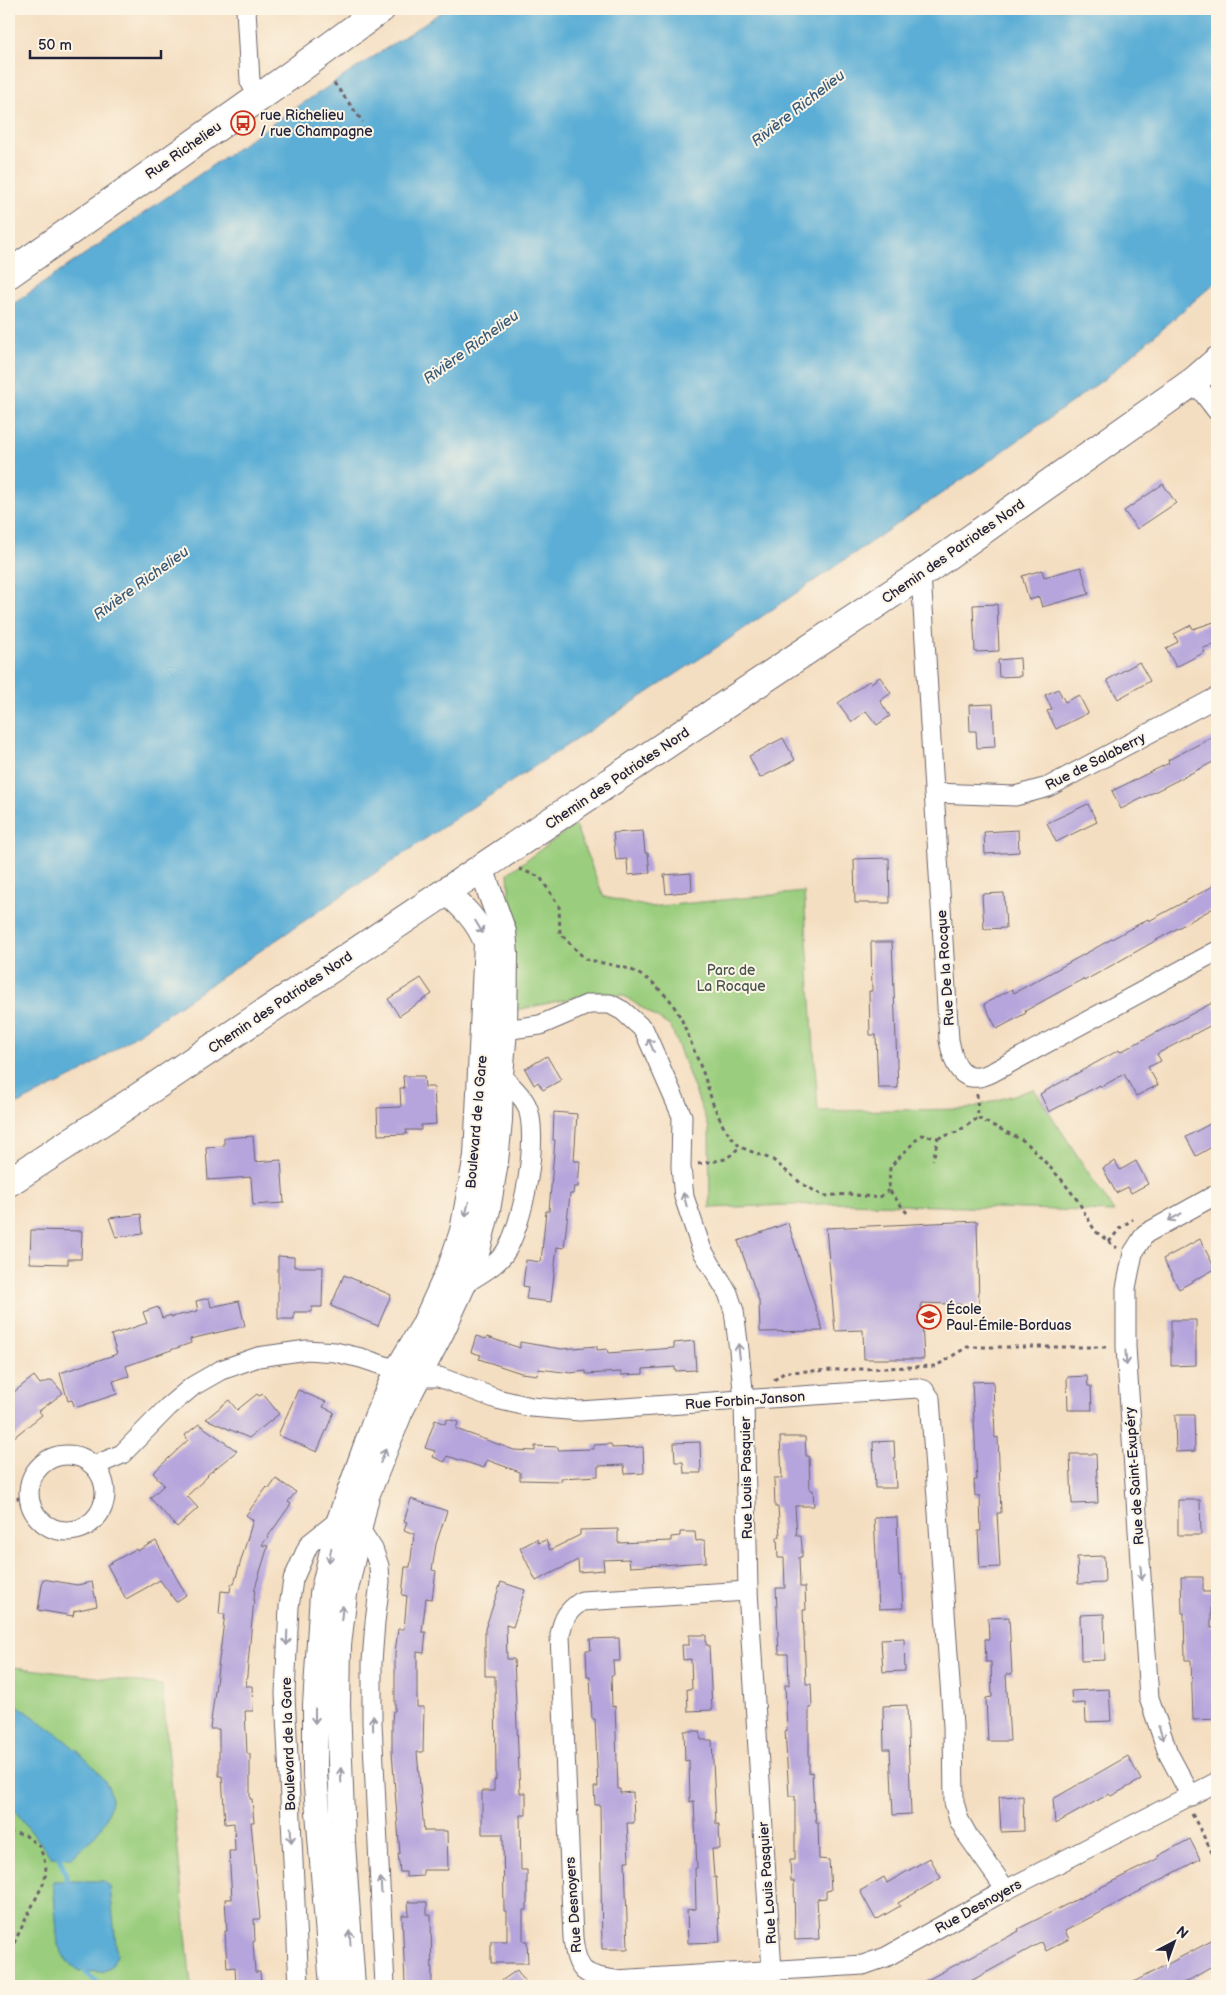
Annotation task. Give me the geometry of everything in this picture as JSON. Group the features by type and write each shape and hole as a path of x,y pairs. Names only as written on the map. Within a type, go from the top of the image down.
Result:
{"main road":[{"name":"Rue Richelieu","path":"9,274 259,98 381,9"},
{"name":"Chemin des Patriotes Nord","path":"9,1182 921,574 1194,381 1217,361"}],"street":[{"path":"246,9 250,81 259,98"},
{"path":"1194,381 1217,411"},
{"name":"Rue De la Rocque","path":"921,574 949,1040 953,1059 958,1068 976,1078"},
{"name":"Rue de Salaberry","path":"934,793 1015,796 1048,787 1217,697"},
{"name":"Boulevard de la Gare","path":"332,1986 315,1774 315,1704 322,1594 349,1524 368,1496 401,1411 407,1374 423,1326 450,1266 462,1231 476,1156 506,954 504,932 488,864"},
{"name":"Boulevard de la Gare","path":"407,1374 442,1332 478,1250 488,1210 497,1154 501,1075 494,1032 486,943 481,929 469,912 446,892"},
{"path":"976,1078 993,1072 1217,952"},
{"name":"Rue Louis Pasquier","path":"494,1032 540,1026 589,1004 610,1004 623,1011 644,1030 682,1116 681,1167 684,1197 702,1250 728,1293 734,1311 744,1400 748,1591 772,1971"},
{"name":"Boulevard de la Gare","path":"464,1284 491,1267 503,1255 510,1244 521,1216 532,1145 531,1121 527,1106 501,1075"},
{"name":"Rue de Saint-Exupéry","path":"1191,1796 1168,1753 1149,1698 1126,1346 1126,1288 1133,1253 1145,1234 1217,1194"},
{"name":"Rue Forbin-Janson","path":"94,1466 122,1454 168,1407 193,1386 221,1370 258,1357 307,1350 335,1352 361,1358 407,1374 439,1377 497,1399 531,1407 556,1410 580,1411 917,1388 924,1390 930,1398 952,1726 954,1802 968,1836 1006,1890"},
{"path":"70,1454 83,1458 94,1466 103,1479 106,1492 102,1508 95,1519 84,1527 75,1530 61,1530 51,1527 40,1520 33,1511 29,1496 31,1479 42,1464 54,1457 70,1454"},
{"path":"349,1524 373,1549 379,1566 380,1582 373,1646 372,1723 385,1986"},
{"name":"Boulevard de la Gare","path":"299,1986 285,1694 289,1607 293,1580 309,1544 349,1524"},
{"name":"Boulevard de la Gare","path":"349,1524 339,1645 338,1705 343,1843 353,1986"},
{"name":"Rue Desnoyers","path":"748,1591 582,1601 571,1609 562,1621 560,1635 573,1938 575,1955 582,1970 594,1977 615,1980 864,1965 886,1957 1006,1890 1217,1782"}],"path":[{"path":"334,83 363,122"},
{"path":"488,864 540,877 559,906 560,933 585,960 630,969 651,981 670,1000 688,1035 713,1104 724,1128 740,1147 774,1160 802,1184 824,1196 850,1194 879,1198 890,1190"},
{"path":"976,1078 978,1118"},
{"path":"907,1213 890,1190 890,1167 921,1135 938,1138 957,1132 978,1118"},
{"path":"978,1118 1026,1142 1072,1194 1095,1231 1118,1249 1133,1253"},
{"path":"933,1160 938,1138"},
{"path":"681,1167 726,1159 740,1147"},
{"path":"744,1400 785,1372 936,1366 967,1347 1126,1346"},
{"path":"9,1501 29,1496"},
{"path":"1194,1818 1217,1862"},
{"path":"9,1832 25,1835 40,1847 46,1866 45,1880 12,1947 9,1977"}],"green space":[{"name":"Parc de La Rocque","path":"575,825 604,897 650,907 804,892 818,1111 967,1109 1034,1089 1114,1212 845,1203 710,1208 709,1128 671,1027 624,996 600,992 517,1010 508,873"},
{"path":"9,1662 13,1667 162,1685 191,1986 9,1986"}],"water":[{"name":"Rivière Richelieu","path":"446,9 1217,9 1217,281 1103,380 992,459 710,652 471,808 77,1075 9,1108 9,307 279,119"},
{"path":"9,1699 52,1730 86,1759 99,1773 108,1787 111,1799 102,1825 91,1840 71,1858 51,1857 9,1803"},
{"path":"53,1881 104,1881 110,1887 117,1955 112,1966 102,1972 80,1971 67,1962 58,1945"}],"building":[{"path":"1163,484 1176,503 1137,529 1124,511"},
{"path":"1081,567 1089,594 1042,607 1039,597 1029,600 1022,576 1042,570 1044,577"},
{"path":"997,604 999,651 975,652 973,605"},
{"path":"1217,621 1217,644 1203,648 1205,652 1176,667 1166,648 1178,642 1174,634 1191,625 1193,629"},
{"path":"1020,658 1021,676 999,677 998,660"},
{"path":"1139,662 1150,681 1118,699 1107,680"},
{"path":"880,677 891,693 880,701 890,716 877,725 866,711 852,722 838,703 869,681 871,683"},
{"path":"1058,689 1065,702 1079,695 1088,713 1056,729 1047,711 1052,709 1045,695"},
{"path":"993,704 995,747 977,748 976,731 970,731 969,705"},
{"path":"1217,735 1217,760 1121,809 1112,791 1169,763 1168,760"},
{"path":"783,738 795,760 760,778 749,756"},
{"path":"1088,804 1097,822 1056,842 1047,823"},
{"path":"1018,830 1019,852 985,854 984,832"},
{"path":"643,831 645,853 648,853 650,873 628,875 627,859 616,860 613,833"},
{"path":"889,858 890,903 855,903 854,859"},
{"path":"691,873 692,891 666,894 664,875"},
{"path":"1217,884 1217,906 1084,981 1083,979 1025,1011 1026,1013 997,1029 984,1004 1012,989 1014,993 1148,919 1149,921"},
{"path":"1004,893 1006,928 984,929 982,894"},
{"path":"871,942 892,942 898,1088 878,1088 876,1035 870,1035 869,991 872,991"},
{"path":"421,978 432,994 399,1016 388,999"},
{"path":"1212,1003 1217,1012 1217,1022 1157,1054 1161,1061 1148,1067 1158,1085 1136,1096 1124,1074 1049,1112 1040,1094 1119,1050 1120,1052"},
{"path":"547,1056 561,1080 543,1090 538,1082 534,1085 525,1069"},
{"path":"403,1076 424,1076 425,1087 434,1087 436,1124 421,1125 421,1130 406,1130 407,1134 378,1135 377,1108 401,1107 400,1088 404,1088"},
{"path":"554,1112 577,1114 574,1161 580,1161 578,1187 574,1187 573,1194 570,1194 564,1248 557,1247 551,1302 526,1299 528,1287 523,1286 526,1260 541,1262 546,1211 549,1211 555,1140 553,1140"},
{"path":"1217,1120 1217,1144 1196,1156 1186,1137"},
{"path":"253,1136 255,1162 281,1160 284,1203 253,1205 251,1177 208,1180 206,1147 224,1146 224,1138"},
{"path":"1115,1161 1120,1170 1136,1161 1148,1184 1131,1193 1128,1187 1116,1193 1103,1168"},
{"path":"141,1214 143,1234 116,1237 109,1218"},
{"path":"977,1221 979,1305 921,1303 924,1359 864,1359 863,1330 835,1331 826,1228"},
{"path":"788,1223 823,1331 760,1332 759,1301 738,1241"},
{"path":"31,1230 82,1231 81,1259 68,1259 68,1264 30,1263"},
{"path":"1200,1239 1215,1269 1179,1289 1163,1259"},
{"path":"278,1256 294,1257 294,1267 323,1267 322,1307 312,1307 312,1312 294,1312 294,1319 278,1319"},
{"path":"344,1275 391,1295 378,1326 331,1306"},
{"path":"209,1298 211,1307 239,1301 245,1326 190,1339 191,1343 126,1366 129,1376 113,1381 117,1394 75,1408 72,1400 68,1401 60,1373 117,1354 111,1335 147,1323 143,1312 158,1307 162,1318 171,1315 171,1317 198,1311 196,1301"},
{"path":"1171,1320 1196,1320 1196,1365 1171,1366"},
{"path":"476,1336 486,1339 487,1337 520,1348 520,1342 561,1349 597,1346 597,1350 607,1349 608,1353 674,1348 674,1343 694,1341 696,1370 675,1371 675,1367 643,1369 643,1374 621,1375 621,1372 586,1374 586,1371 571,1373 539,1369 538,1375 521,1373 479,1359 481,1355 471,1352"},
{"path":"34,1376 40,1384 52,1380 63,1393 39,1411 42,1415 9,1441 9,1396"},
{"path":"1087,1376 1088,1386 1091,1386 1092,1410 1068,1410 1067,1377"},
{"path":"993,1381 995,1438 998,1437 1001,1513 997,1513 1000,1567 980,1568 978,1531 981,1531 980,1496 975,1496 974,1480 977,1480 972,1382"},
{"path":"298,1390 326,1402 323,1407 334,1412 317,1452 278,1435"},
{"path":"257,1394 259,1396 263,1394 279,1414 249,1438 206,1419 229,1400 237,1410"},
{"path":"1175,1415 1194,1415 1195,1451 1176,1452"},
{"path":"447,1419 458,1422 456,1429 514,1450 535,1451 535,1446 558,1447 558,1450 593,1449 593,1445 611,1444 612,1448 643,1447 644,1473 625,1474 624,1465 598,1466 598,1476 561,1478 562,1481 520,1480 520,1472 487,1460 484,1468 447,1456 445,1462 433,1457 435,1451 425,1448 435,1420 445,1424"},
{"path":"199,1424 237,1451 207,1475 187,1496 198,1508 177,1527 150,1498 164,1485 153,1473 188,1440 185,1435"},
{"path":"780,1437 805,1437 806,1456 809,1456 810,1490 813,1490 814,1506 795,1506 797,1536 801,1536 802,1547 802,1557 799,1557 800,1587 805,1587 806,1610 803,1610 806,1684 811,1684 812,1707 809,1708 809,1773 812,1772 814,1812 816,1822 818,1822 819,1859 829,1860 831,1890 826,1891 826,1898 817,1899 819,1939 795,1940 794,1881 791,1881 790,1860 795,1860 795,1796 789,1796 785,1730 787,1730 785,1685 789,1685 788,1654 779,1654 776,1588 785,1588 784,1558 778,1558 777,1537 780,1537 778,1507 775,1507 774,1478 782,1478"},
{"path":"894,1441 896,1488 875,1488 873,1442"},
{"path":"700,1442 701,1473 684,1473 683,1462 675,1462 674,1443"},
{"path":"1070,1454 1096,1454 1098,1503 1072,1504"},
{"path":"276,1479 296,1492 288,1502 291,1504 262,1545 268,1546 255,1588 246,1686 252,1686 253,1711 245,1711 247,1754 250,1754 250,1799 252,1799 254,1822 251,1822 260,1919 254,1919 255,1941 253,1942 255,1972 260,1972 261,1986 236,1986 235,1967 227,1968 225,1931 227,1931 225,1899 232,1899 229,1851 235,1851 234,1823 225,1824 222,1776 219,1776 219,1729 210,1729 225,1614 219,1614 221,1591 230,1592 231,1584 234,1584 253,1520 246,1515 267,1487 269,1489"},
{"path":"411,1499 447,1511 436,1544 432,1570 436,1571 432,1599 426,1598 422,1632 426,1632 424,1653 417,1652 417,1707 424,1707 423,1752 417,1752 424,1831 447,1831 448,1870 423,1870 423,1876 406,1877 406,1872 400,1872 398,1854 400,1854 392,1752 392,1720 393,1711 395,1711 395,1653 398,1629 404,1629 407,1596 402,1595 405,1567 410,1567 414,1534 404,1530 407,1522 404,1521"},
{"path":"1178,1500 1200,1500 1201,1535 1178,1535"},
{"path":"897,1517 899,1576 901,1575 903,1608 879,1609 874,1518"},
{"path":"618,1529 618,1543 671,1541 671,1537 680,1536 680,1532 695,1532 696,1541 705,1540 706,1562 630,1567 629,1559 603,1560 604,1570 579,1572 578,1560 536,1581 520,1548 537,1539 538,1543 546,1540 550,1550 580,1535 580,1530"},
{"path":"156,1541 186,1595 176,1602 160,1580 126,1599 107,1565 136,1549 137,1551"},
{"path":"1104,1556 1105,1583 1078,1584 1077,1557"},
{"path":"1181,1577 1203,1577 1203,1592 1211,1592 1211,1628 1214,1628 1217,1719 1193,1720 1191,1660 1185,1660"},
{"path":"43,1579 77,1585 92,1582 97,1606 74,1611 73,1616 38,1610"},
{"path":"501,1582 525,1590 513,1627 506,1625 507,1659 514,1659 520,1793 526,1793 526,1815 520,1815 521,1870 527,1870 527,1910 523,1910 523,1941 527,1941 528,1963 491,1963 491,1941 507,1941 507,1911 504,1911 503,1834 482,1834 482,1791 494,1791 494,1780 496,1780 495,1676 485,1676 485,1629"},
{"path":"1104,1614 1105,1660 1081,1661 1080,1615"},
{"path":"1009,1617 1012,1674 1006,1674 1010,1741 988,1741 986,1698 992,1697 991,1662 986,1662 985,1639 989,1639 988,1618"},
{"path":"689,1635 706,1635 706,1645 709,1645 712,1710 688,1711 687,1689 692,1689 691,1659 683,1660 682,1645 689,1645"},
{"path":"619,1638 620,1661 613,1661 614,1675 611,1675 612,1707 615,1706 618,1789 620,1789 620,1793 633,1792 634,1823 627,1823 629,1861 625,1861 628,1949 602,1949 600,1805 595,1805 594,1787 598,1787 595,1719 592,1719 590,1676 587,1676 586,1650 591,1650 590,1639"},
{"path":"904,1638 905,1671 883,1672 881,1639"},
{"path":"1109,1689 1111,1721 1086,1722 1085,1703 1072,1704 1071,1691"},
{"path":"907,1705 911,1814 893,1815 890,1749 884,1749 883,1706"},
{"path":"684,1731 700,1731 701,1740 712,1740 716,1824 719,1824 720,1849 712,1849 714,1877 716,1877 720,1942 688,1943 687,1910 696,1909 695,1868 697,1868 694,1801 690,1802 689,1760 685,1761"},
{"path":"1128,1756 1141,1780 1111,1796 1109,1794 1055,1824 1053,1799"},
{"path":"1023,1796 1024,1831 1001,1832 999,1797"},
{"path":"1190,1839 1200,1859 1065,1931 1069,1939 1046,1951 1042,1942 969,1982 972,1986 916,1986 1019,1931 1018,1929 1159,1858 1158,1856"},
{"path":"930,1858 941,1878 898,1903 900,1906 876,1920 860,1891 884,1877 887,1883"},
{"path":"408,1902 427,1902 427,1915 431,1915 432,1984 405,1984 402,1915 409,1915"},
{"path":"1217,1938 1217,1964 1193,1978 1177,1986 1126,1986"},
{"path":"517,1970 528,1986 494,1986"}],"waterway":[{"path":"57,1853 65,1872 68,1888"},
{"path":"84,1964 86,1973 102,1986"}],"place":[{"name":"rue Richelieu / rue Champagne","path":"243,123"},
{"name":"École Paul-Émile-Borduas","path":"929,1317"}]}
